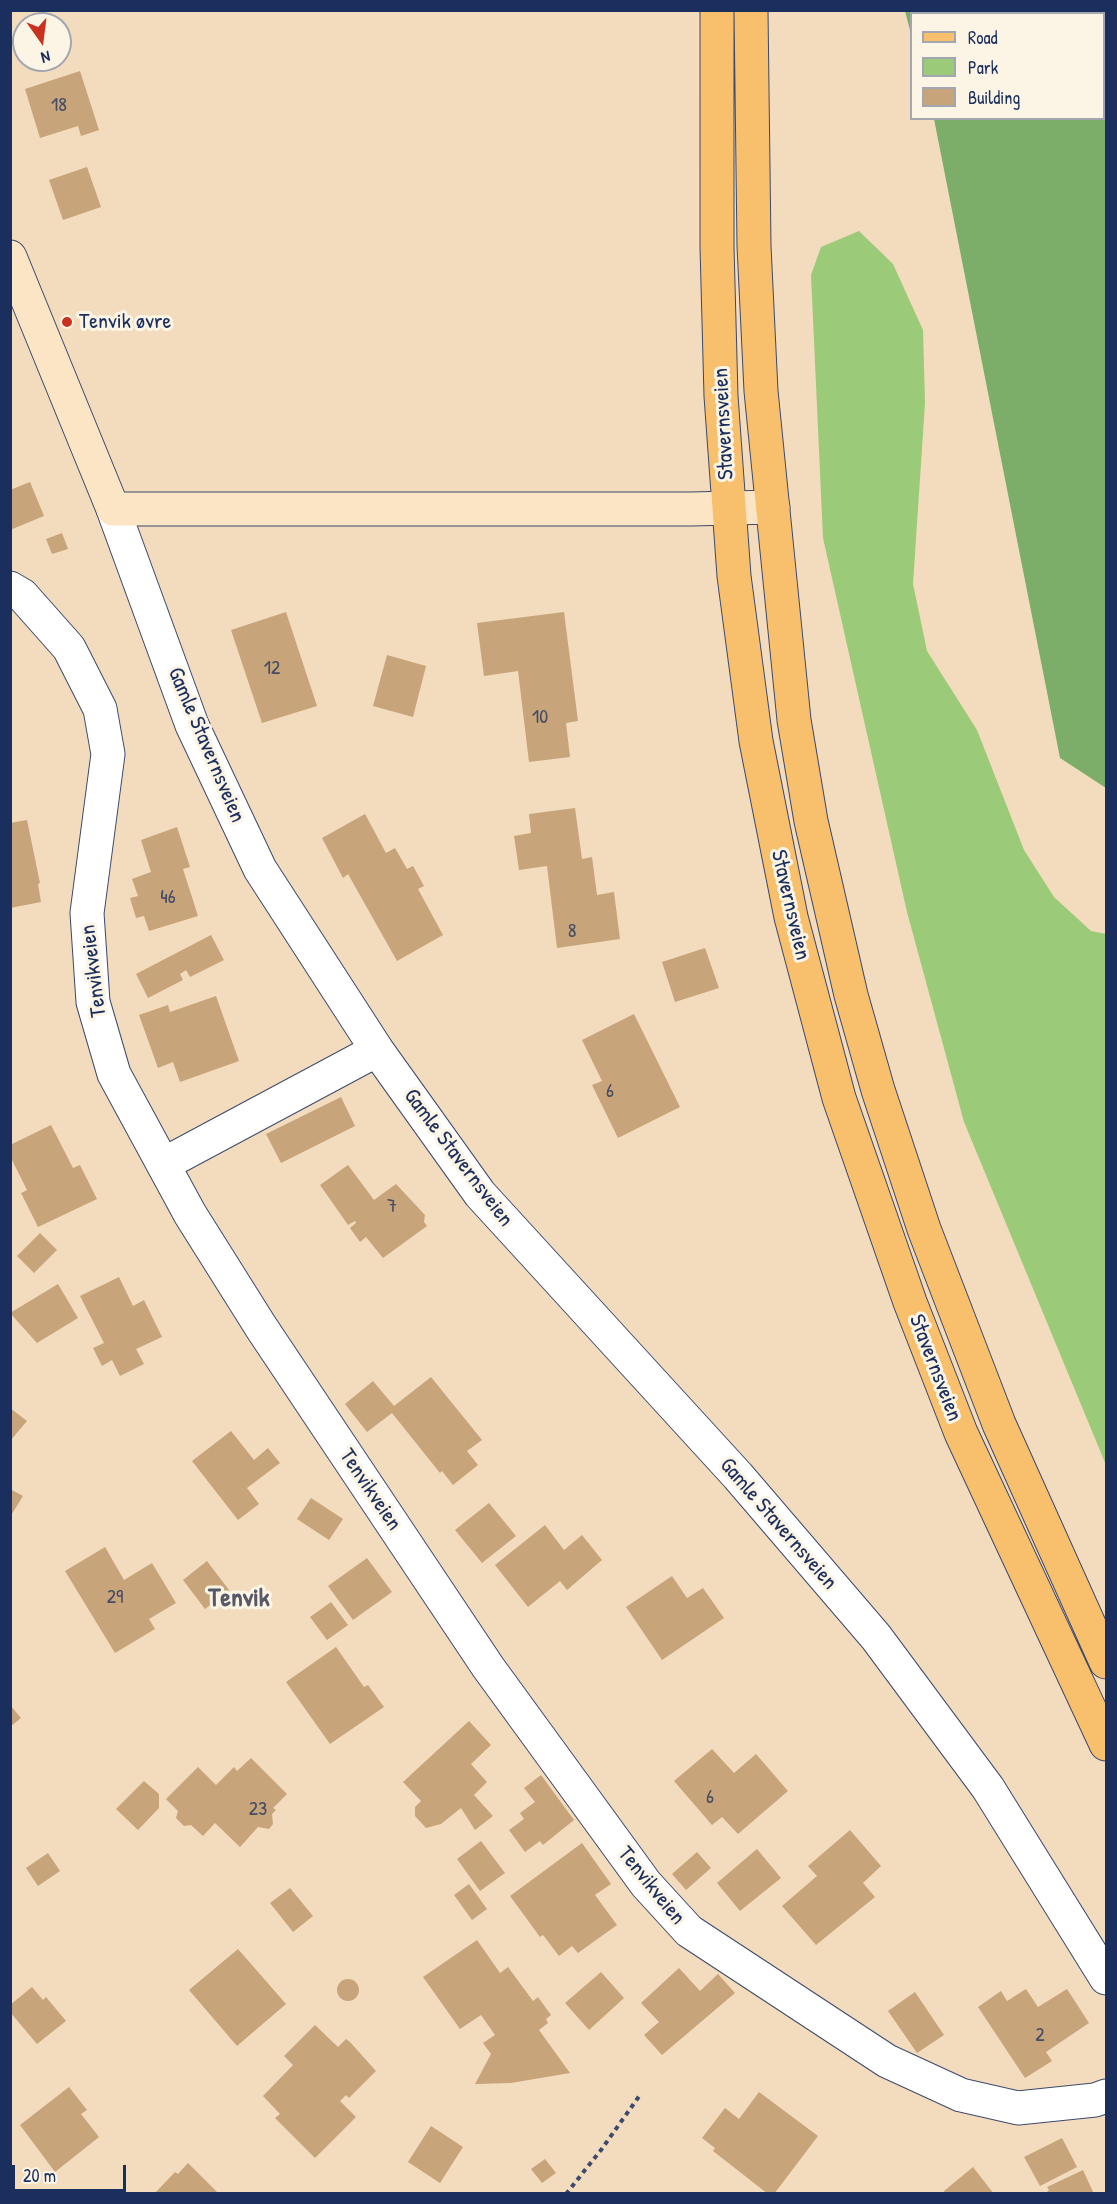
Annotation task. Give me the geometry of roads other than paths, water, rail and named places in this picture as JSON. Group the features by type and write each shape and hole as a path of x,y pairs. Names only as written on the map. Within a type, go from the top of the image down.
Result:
{"main road":[{"name":"Stavernsveien","path":"717,10 717,247 721,396 734,576 766,800 791,917 839,1098 910,1302 961,1433 1107,1744"},
{"name":"Stavernsveien","path":"751,10 754,246 761,391 794,720 811,821 851,995 924,1229 999,1424 1107,1662"}],"street":[{"name":"Gamle Stavernsveien","path":"10,257 113,508 192,725 260,869 378,1050 480,1194 738,1476 876,1637 988,1788 1107,1978"},
{"path":"113,508 772,507"},
{"name":"Tenvikveien","path":"10,588 22,595 69,648 100,709 108,754 87,914 93,1002 114,1074 190,1214 261,1327 488,1667 645,1884 689,1931 887,2061 961,2095 1018,2108 1095,2100 1107,2096"},
{"path":"164,1164 378,1050"}],"place":[{"name":"Tenvik øvre","path":"67,322"}],"district":[{"name":"Tenvik","path":"239,1599"}]}
